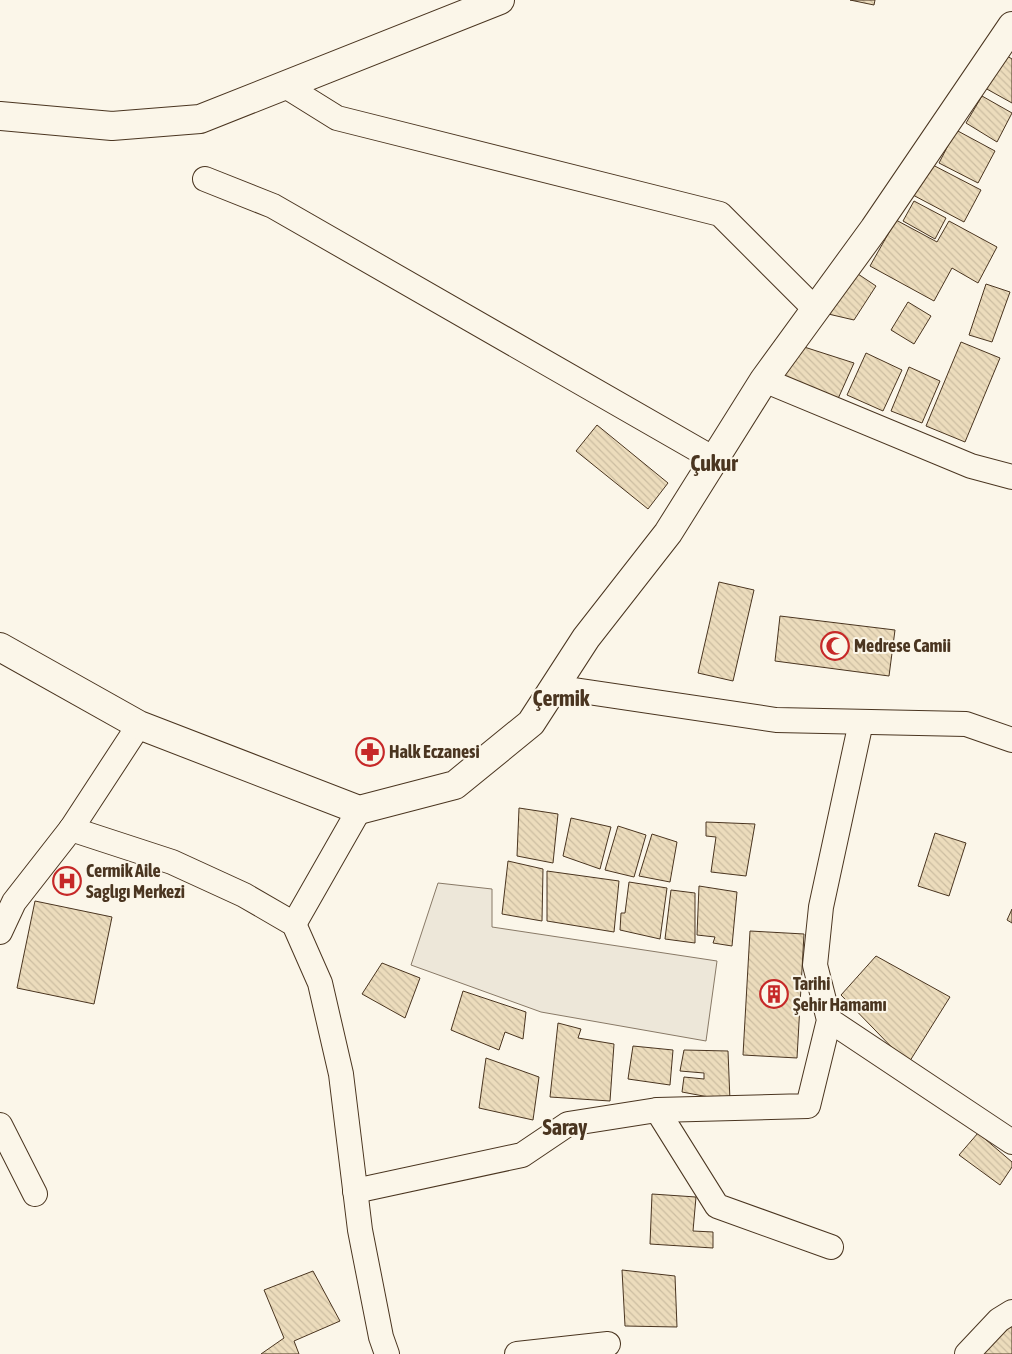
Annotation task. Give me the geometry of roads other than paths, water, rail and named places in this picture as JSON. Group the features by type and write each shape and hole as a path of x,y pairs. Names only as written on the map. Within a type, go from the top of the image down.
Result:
{"street":[{"path":"0,116 112,126 200,119 500,0"},
{"path":"0,647 139,726 358,810 455,785 531,723 586,638 668,533 764,380 1007,43"},
{"path":"284,86 337,118 720,214 815,309"},
{"path":"205,179 273,206 714,459"},
{"path":"764,380 971,466 1012,477"},
{"path":"554,688 776,720 966,724 1012,740"},
{"path":"356,1191 522,1155 568,1124 657,1110 808,1106 828,1020 815,965 821,906 861,722"},
{"path":"0,932 7,899 71,829 139,726"},
{"path":"294,924 358,810"},
{"path":"71,829 172,862 244,895 294,924 320,983 342,1074 360,1230 381,1337 387,1354"},
{"path":"828,1020 1012,1142"},
{"path":"657,1110 717,1206 831,1247"},
{"path":"0,1125 35,1194"},
{"path":"967,1354 998,1320 1012,1312"},
{"path":"517,1354 608,1344"}],"place":[{"name":"Medrese Camii","path":"835,646"},
{"name":"Halk Eczanesi","path":"370,752"},
{"name":"Cermik Aile Saglıgı Merkezi","path":"67,881"},
{"name":"Tarihi Şehir Hamamı","path":"774,994"}],"district":[{"name":"Çukur","path":"714,463"},
{"name":"Çermik","path":"561,698"},
{"name":"Saray","path":"565,1127"}]}
